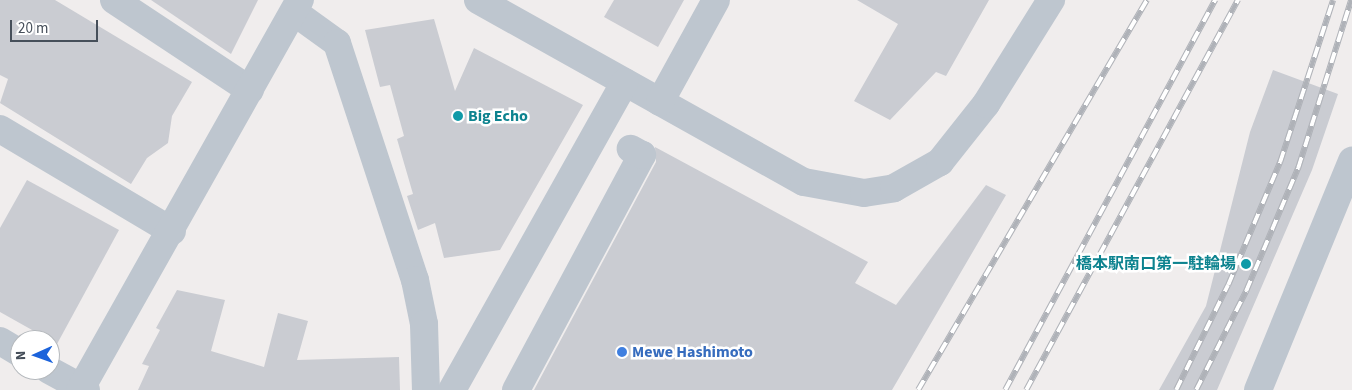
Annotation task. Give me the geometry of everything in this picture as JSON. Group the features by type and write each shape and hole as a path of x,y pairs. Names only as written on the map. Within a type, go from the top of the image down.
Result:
{"street":[{"path":"114,0 250,90"},
{"path":"478,0 509,7 625,82 804,182 847,192 894,188 922,175 954,148 1051,0"},
{"path":"660,102 716,0"},
{"path":"60,376 82,389 297,6 337,43 415,280 424,324 426,390"},
{"path":"452,390 625,82"},
{"path":"0,129 172,231"},
{"path":"516,390 642,155 631,149"},
{"path":"1258,390 1352,161"}],"building":[{"path":"0,0 55,0 192,82 172,116 168,143 147,158 131,184 0,103 8,79 0,75"},
{"path":"151,0 258,0 231,54"},
{"path":"614,0 684,0 658,47 604,17"},
{"path":"857,0 989,0 946,76 936,72 890,120 854,101 898,24"},
{"path":"434,19 455,91 474,48 583,105 500,250 444,258 435,223 418,230 407,196 413,194 397,139 404,136 390,85 380,87 365,30"},
{"path":"1273,70 1338,94 1312,170 1217,390 1159,390 1206,306 1250,132"},
{"path":"655,147 868,262 855,283 896,305 986,185 1006,195 892,390 534,390 656,162"},
{"path":"27,180 119,230 60,338 60,330 32,330 0,312 0,228"},
{"path":"177,290 225,300 211,351 264,367 278,313 308,321 297,360 399,357 400,390 138,390 149,366 142,364 160,330 156,328"}],"railway":[{"path":"918,390 1147,0"},
{"path":"1005,390 1215,0"},
{"path":"1026,390 1238,0"},
{"path":"1176,390 1228,285 1280,162 1333,0"},
{"path":"1196,390 1246,291 1298,168 1351,0"}],"place":[{"name":"Big Echo","path":"458,116"},
{"name":"橋本駅南口第一駐輪場","path":"1246,264"},
{"name":"Mewe Hashimoto","path":"622,352"}]}
